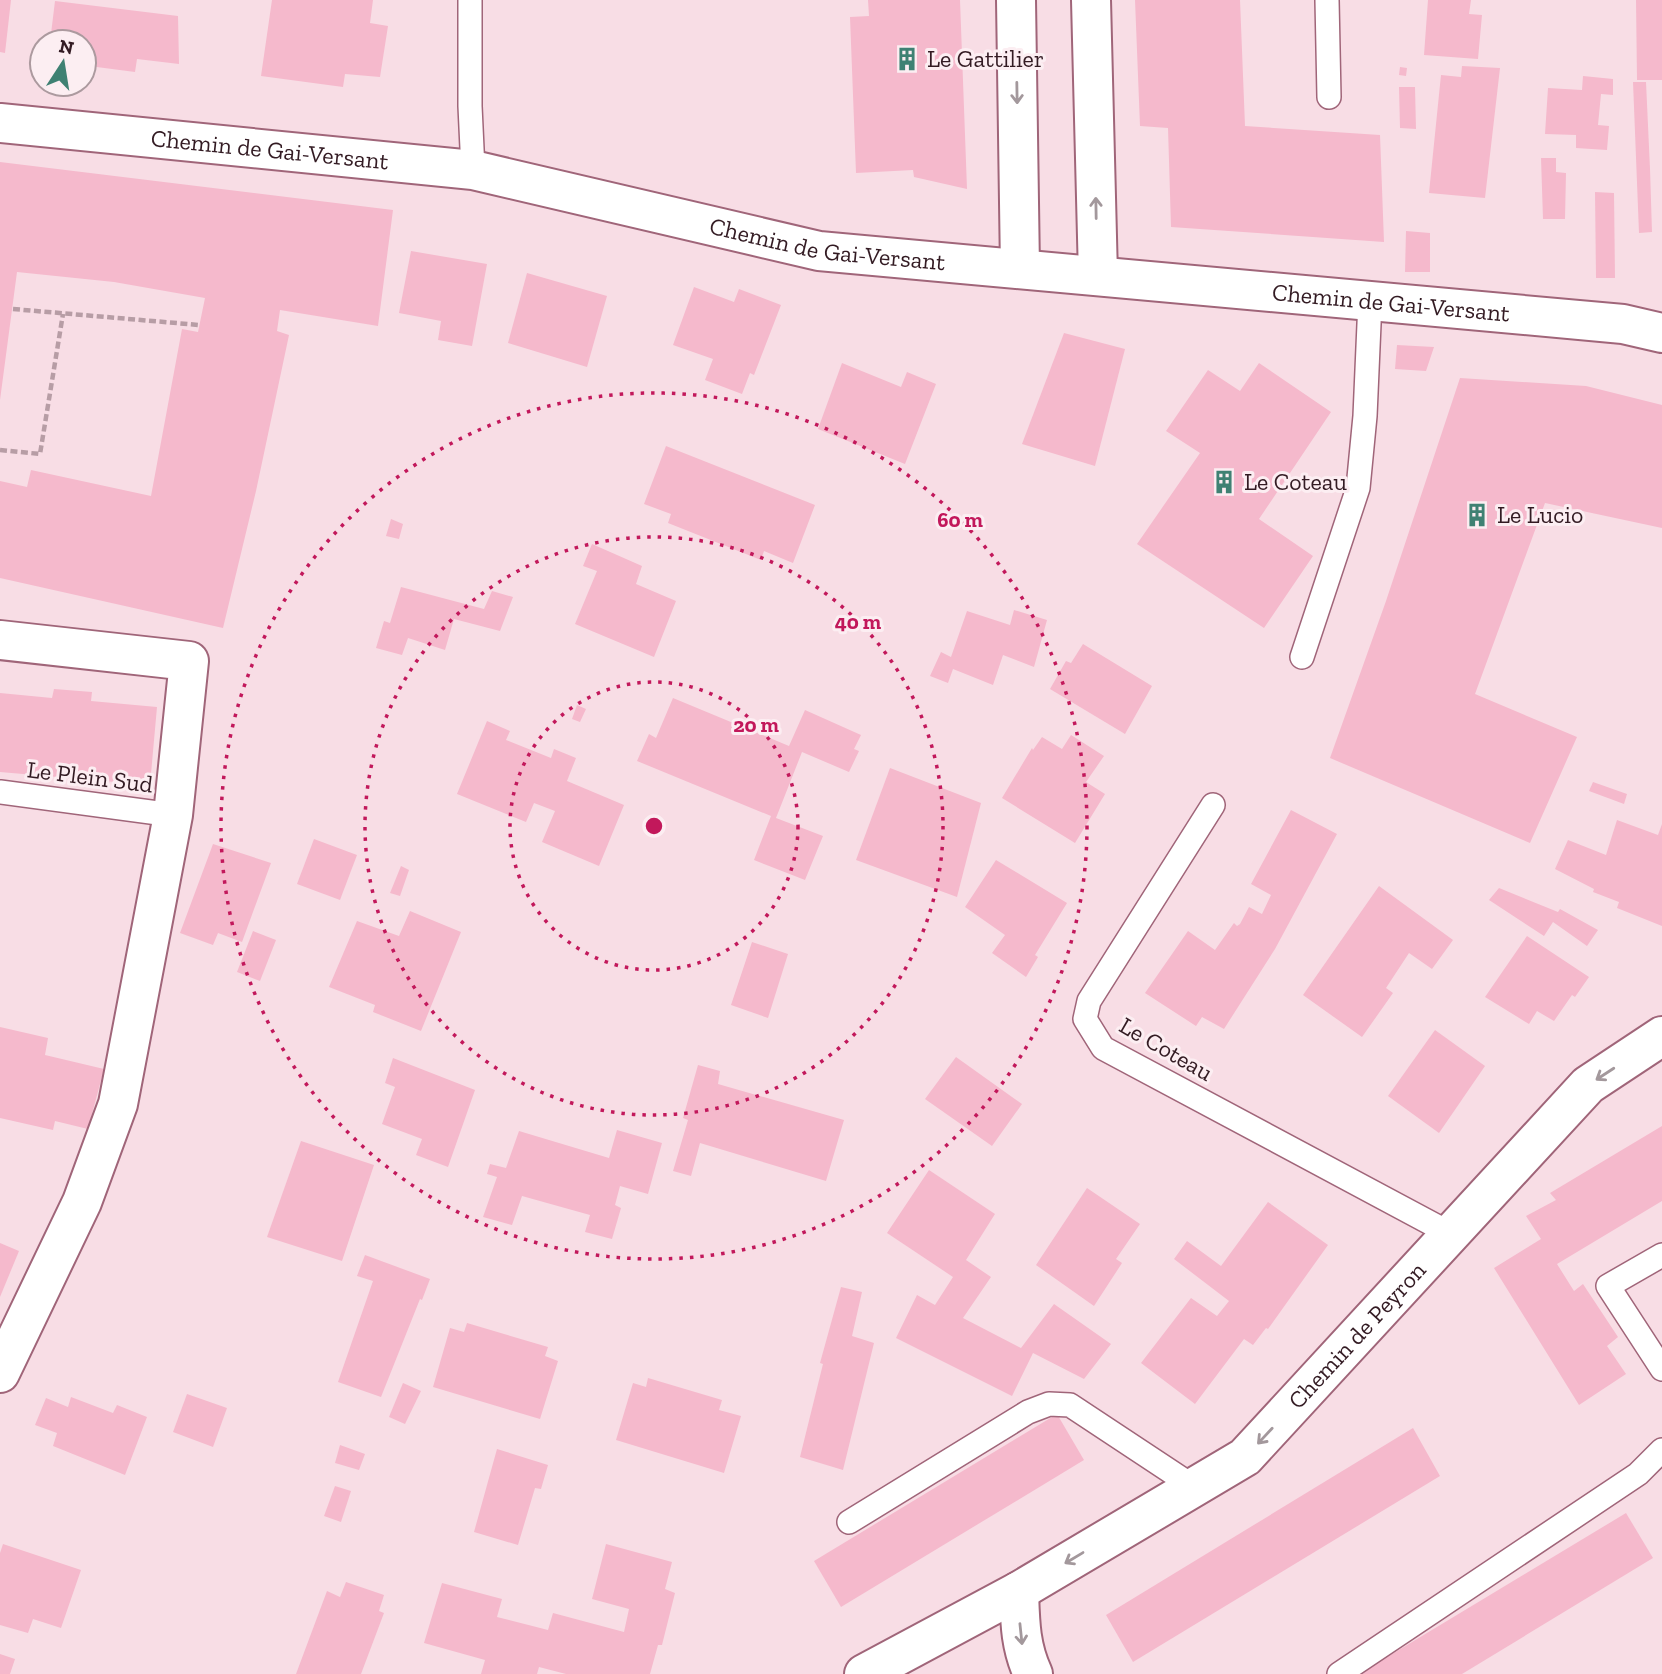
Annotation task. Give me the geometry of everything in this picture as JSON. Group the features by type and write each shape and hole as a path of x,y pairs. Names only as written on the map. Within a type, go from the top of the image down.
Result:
{"street":[{"path":"1016,0 1020,269"},
{"path":"1091,0 1098,276"},
{"name":"Chemin de Gai-Versant","path":"0,123 473,170 819,251 1623,324 1662,333"},
{"path":"0,640 189,661 173,814 118,1104 82,1202 0,1373"},
{"name":"Chemin de Peyron","path":"865,1674 1019,1591 1245,1457 1588,1085 1662,1036"},
{"path":"1019,1591 1020,1635 1024,1656 1033,1674"},
{"path":"865,1674 871,1674"}],"lane":[{"path":"470,0 473,170"},
{"path":"1326,0 1329,97"},
{"path":"1302,656 1358,488 1365,416 1370,301"},
{"name":"Le Plein Sud","path":"0,792 173,814"},
{"name":"Le Coteau","path":"1213,805 1089,1001 1085,1019 1103,1048 1451,1234"},
{"path":"1662,1255 1608,1286 1662,1369"},
{"path":"849,1522 1028,1412 1049,1404 1070,1405 1194,1487"},
{"path":"1339,1674 1639,1474 1662,1451"}],"path":[{"path":"13,309 199,325"},
{"path":"0,450 40,454 63,314"}],"building":[{"path":"0,0 11,0 5,53 0,52"},
{"path":"272,0 373,0 370,23 388,26 380,77 345,74 343,87 261,76"},
{"name":"Le Gattilier","path":"868,0 960,0 967,189 914,177 913,170 856,173 850,17 869,16"},
{"path":"1135,0 1240,0 1245,126 1380,135 1384,242 1171,227 1168,128 1140,126"},
{"path":"1428,0 1471,0 1469,14 1482,15 1478,59 1424,55"},
{"path":"1636,0 1662,0 1662,80 1637,80"},
{"path":"55,1 178,16 179,64 137,59 135,72 98,67 98,28 52,28"},
{"path":"1462,66 1500,68 1485,198 1429,193 1441,75 1461,77"},
{"path":"1400,67 1407,68 1406,76 1399,75"},
{"path":"1583,76 1613,79 1613,95 1601,94 1598,125 1609,126 1607,150 1576,148 1576,135 1545,134 1548,88 1582,90"},
{"path":"1633,82 1646,82 1652,232 1639,233"},
{"path":"1399,87 1415,87 1416,129 1400,128"},
{"path":"1541,158 1556,158 1556,172 1566,173 1565,219 1543,219"},
{"path":"0,162 393,210 378,326 280,310 277,331 289,335 223,628 0,578 0,481 27,487 31,470 151,496 182,329 198,332 205,298 114,282 17,272 0,400"},
{"path":"1595,192 1614,193 1615,278 1596,278"},
{"path":"1406,231 1430,233 1430,272 1405,272"},
{"path":"411,251 487,264 472,346 438,340 441,321 399,313"},
{"path":"527,273 607,296 587,367 508,343"},
{"path":"694,287 734,302 739,289 781,305 754,375 750,373 742,394 705,380 713,359 673,345"},
{"path":"1064,333 1125,349 1095,466 1022,444"},
{"path":"1397,345 1434,347 1426,371 1395,369"},
{"path":"842,363 901,387 907,372 936,384 905,464 818,429"},
{"name":"Le Coteau","path":"1259,363 1331,412 1259,519 1313,556 1264,628 1137,544 1200,453 1166,431 1208,370 1240,391"},
{"path":"1460,378 1586,386 1662,405 1662,528 1545,503 1475,694 1577,737 1530,843 1330,758 1386,601"},
{"path":"666,446 815,505 793,563 764,551 761,560 668,523 671,514 644,504"},
{"path":"391,519 403,524 399,539 386,536"},
{"path":"592,544 642,566 636,584 676,601 654,657 575,624 597,571 583,566"},
{"path":"401,587 484,609 492,591 513,597 500,631 454,619 445,650 408,638 402,655 376,648 384,621 390,623"},
{"path":"1014,610 1047,620 1034,667 1003,655 993,685 953,669 948,683 930,676 941,652 951,657 967,611 1010,625"},
{"path":"1083,644 1152,686 1125,734 1050,689 1066,661 1071,663"},
{"path":"54,689 92,692 91,701 157,707 150,785 0,772 0,693 52,698"},
{"path":"673,698 789,746 805,710 861,735 854,749 859,751 849,772 802,752 776,818 823,836 805,880 754,860 771,816 637,761 649,734 656,738"},
{"path":"577,705 586,709 580,722 572,719"},
{"path":"487,721 510,731 506,740 551,758 554,749 576,758 567,781 624,805 599,866 542,842 555,811 534,803 526,822 457,794"},
{"path":"1071,735 1104,756 1086,782 1105,794 1075,843 1002,798 1032,748 1033,750 1042,737 1062,749"},
{"path":"890,768 981,803 957,897 856,860"},
{"path":"1593,782 1627,794 1624,804 1589,791"},
{"path":"1291,810 1337,834 1275,949 1224,1029 1202,1017 1196,1026 1145,993 1188,931 1215,950 1234,923 1237,926 1240,924 1249,907 1262,914 1271,895 1251,884"},
{"path":"1617,820 1658,835 1662,824 1662,926 1617,908 1619,902 1593,892 1594,889 1555,869 1568,840 1606,855"},
{"path":"314,839 357,855 340,900 297,884"},
{"path":"213,844 271,863 242,942 218,933 213,945 180,933"},
{"path":"996,860 1067,903 1035,955 1038,957 1026,977 992,953 1005,935 965,907"},
{"path":"401,866 409,870 400,896 390,893"},
{"path":"1379,886 1453,940 1432,969 1409,953 1386,988 1393,993 1362,1037 1303,995"},
{"path":"1499,888 1558,912 1560,909 1598,930 1587,946 1553,922 1544,936 1489,900"},
{"path":"410,911 461,932 421,1031 373,1012 375,1005 329,987 357,921 399,936"},
{"path":"253,931 276,940 260,981 237,972"},
{"path":"1527,936 1589,977 1554,1021 1537,1011 1529,1024 1485,997"},
{"path":"752,942 788,954 768,1018 731,1005"},
{"path":"0,1027 48,1038 45,1055 104,1069 88,1129 55,1121 53,1130 0,1118"},
{"path":"1435,1030 1485,1066 1439,1133 1388,1096"},
{"path":"956,1057 1022,1104 992,1146 925,1099"},
{"path":"393,1058 475,1090 448,1167 416,1155 422,1139 382,1124 395,1087 385,1083"},
{"path":"698,1065 720,1071 718,1084 844,1120 826,1181 700,1143 691,1176 673,1171 688,1120 683,1118"},
{"path":"1662,1126 1662,1201 1557,1264 1574,1291 1583,1284 1618,1337 1607,1346 1626,1374 1579,1405 1494,1268 1541,1239 1526,1216 1556,1200 1550,1193"},
{"path":"617,1130 662,1143 648,1194 620,1186 615,1205 621,1208 612,1239 585,1232 590,1215 522,1196 512,1225 483,1217 497,1177 487,1174 490,1164 506,1168 519,1131 609,1158"},
{"path":"301,1141 374,1165 342,1261 267,1237"},
{"path":"929,1170 995,1214 966,1260 991,1277 963,1318 1021,1348 1054,1304 1111,1344 1084,1379 1033,1353 1012,1396 896,1338 917,1295 935,1305 953,1277 887,1233"},
{"path":"1087,1188 1140,1224 1116,1259 1122,1263 1094,1306 1036,1265"},
{"path":"1268,1202 1328,1245 1268,1329 1266,1328 1253,1345 1244,1339 1195,1404 1141,1363 1191,1298 1217,1316 1229,1301 1174,1259 1187,1241 1221,1266"},
{"path":"0,1243 19,1251 0,1297"},
{"path":"365,1255 430,1279 381,1397 338,1382 373,1281 357,1276"},
{"path":"841,1287 862,1292 852,1336 874,1343 843,1470 800,1457 823,1364 820,1363"},
{"path":"467,1323 548,1347 545,1356 558,1361 540,1419 433,1387 450,1328 464,1332"},
{"path":"648,1378 722,1400 719,1410 741,1416 724,1473 616,1440 633,1383 646,1387"},
{"path":"403,1383 421,1391 405,1424 389,1417"},
{"path":"187,1394 227,1408 213,1447 173,1432"},
{"path":"71,1397 113,1413 117,1405 147,1417 125,1475 53,1446 57,1433 35,1425 46,1398 68,1407"},
{"path":"1057,1414 1084,1460 841,1607 814,1561"},
{"path":"1413,1428 1440,1476 1133,1662 1106,1615"},
{"path":"340,1445 365,1454 359,1470 335,1463"},
{"path":"497,1449 548,1465 541,1489 535,1488 518,1545 474,1532"},
{"path":"335,1486 351,1491 341,1522 324,1516"},
{"path":"1626,1513 1653,1558 1462,1674 1359,1674"},
{"path":"3,1544 81,1570 61,1628 33,1619 28,1633 0,1625 0,1553"},
{"path":"606,1544 672,1562 665,1589 675,1593 662,1645 658,1645 650,1674 566,1674 539,1667 537,1674 481,1674 485,1660 424,1643 442,1583 502,1599 497,1617 548,1630 553,1613 624,1632 629,1609 592,1599"},
{"path":"346,1582 384,1595 379,1611 384,1613 361,1674 296,1674 327,1591 340,1597"},
{"path":"0,1654 15,1659 10,1674 0,1674"}],"place":[{"name":"Le Gattilier","path":"907,59"},
{"name":"Le Coteau","path":"1224,482"},
{"name":"Le Lucio","path":"1477,515"}]}
